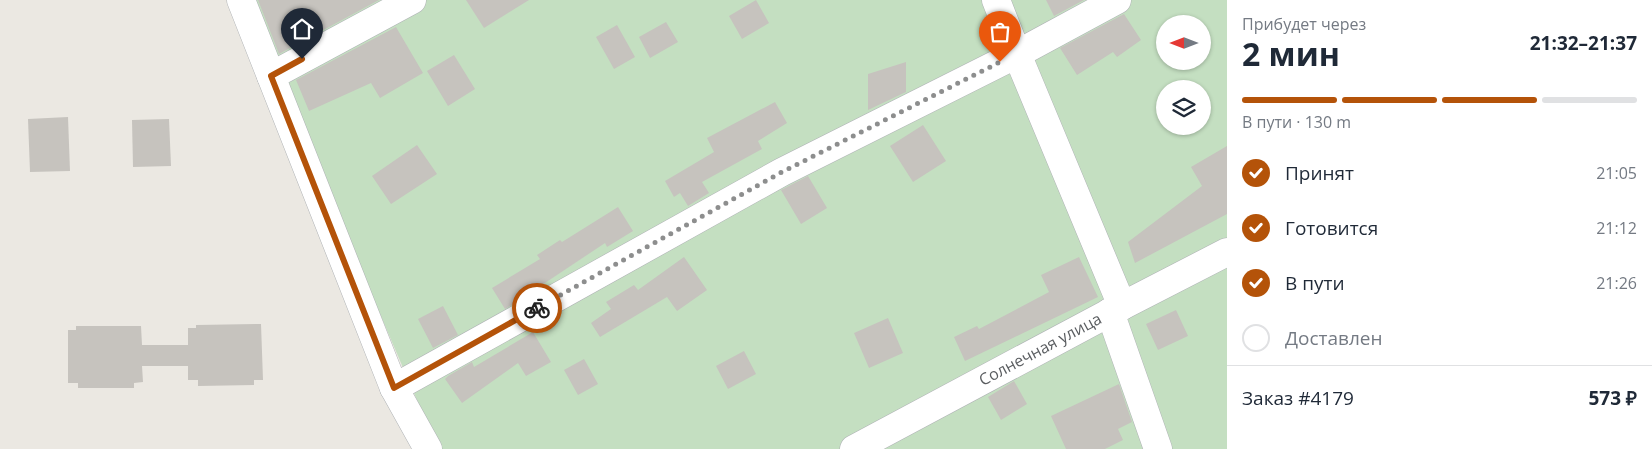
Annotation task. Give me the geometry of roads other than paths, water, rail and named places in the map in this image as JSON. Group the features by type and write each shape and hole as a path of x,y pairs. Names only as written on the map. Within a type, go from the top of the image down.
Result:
{"lane":[{"path":"242,0 394,388 428,449"},
{"path":"271,76 412,0"},
{"path":"996,0 1116,309 1158,449"},
{"path":"394,388 782,172 1017,54 1117,0"},
{"name":"Солнечная улица","path":"854,449 1227,252"}]}
